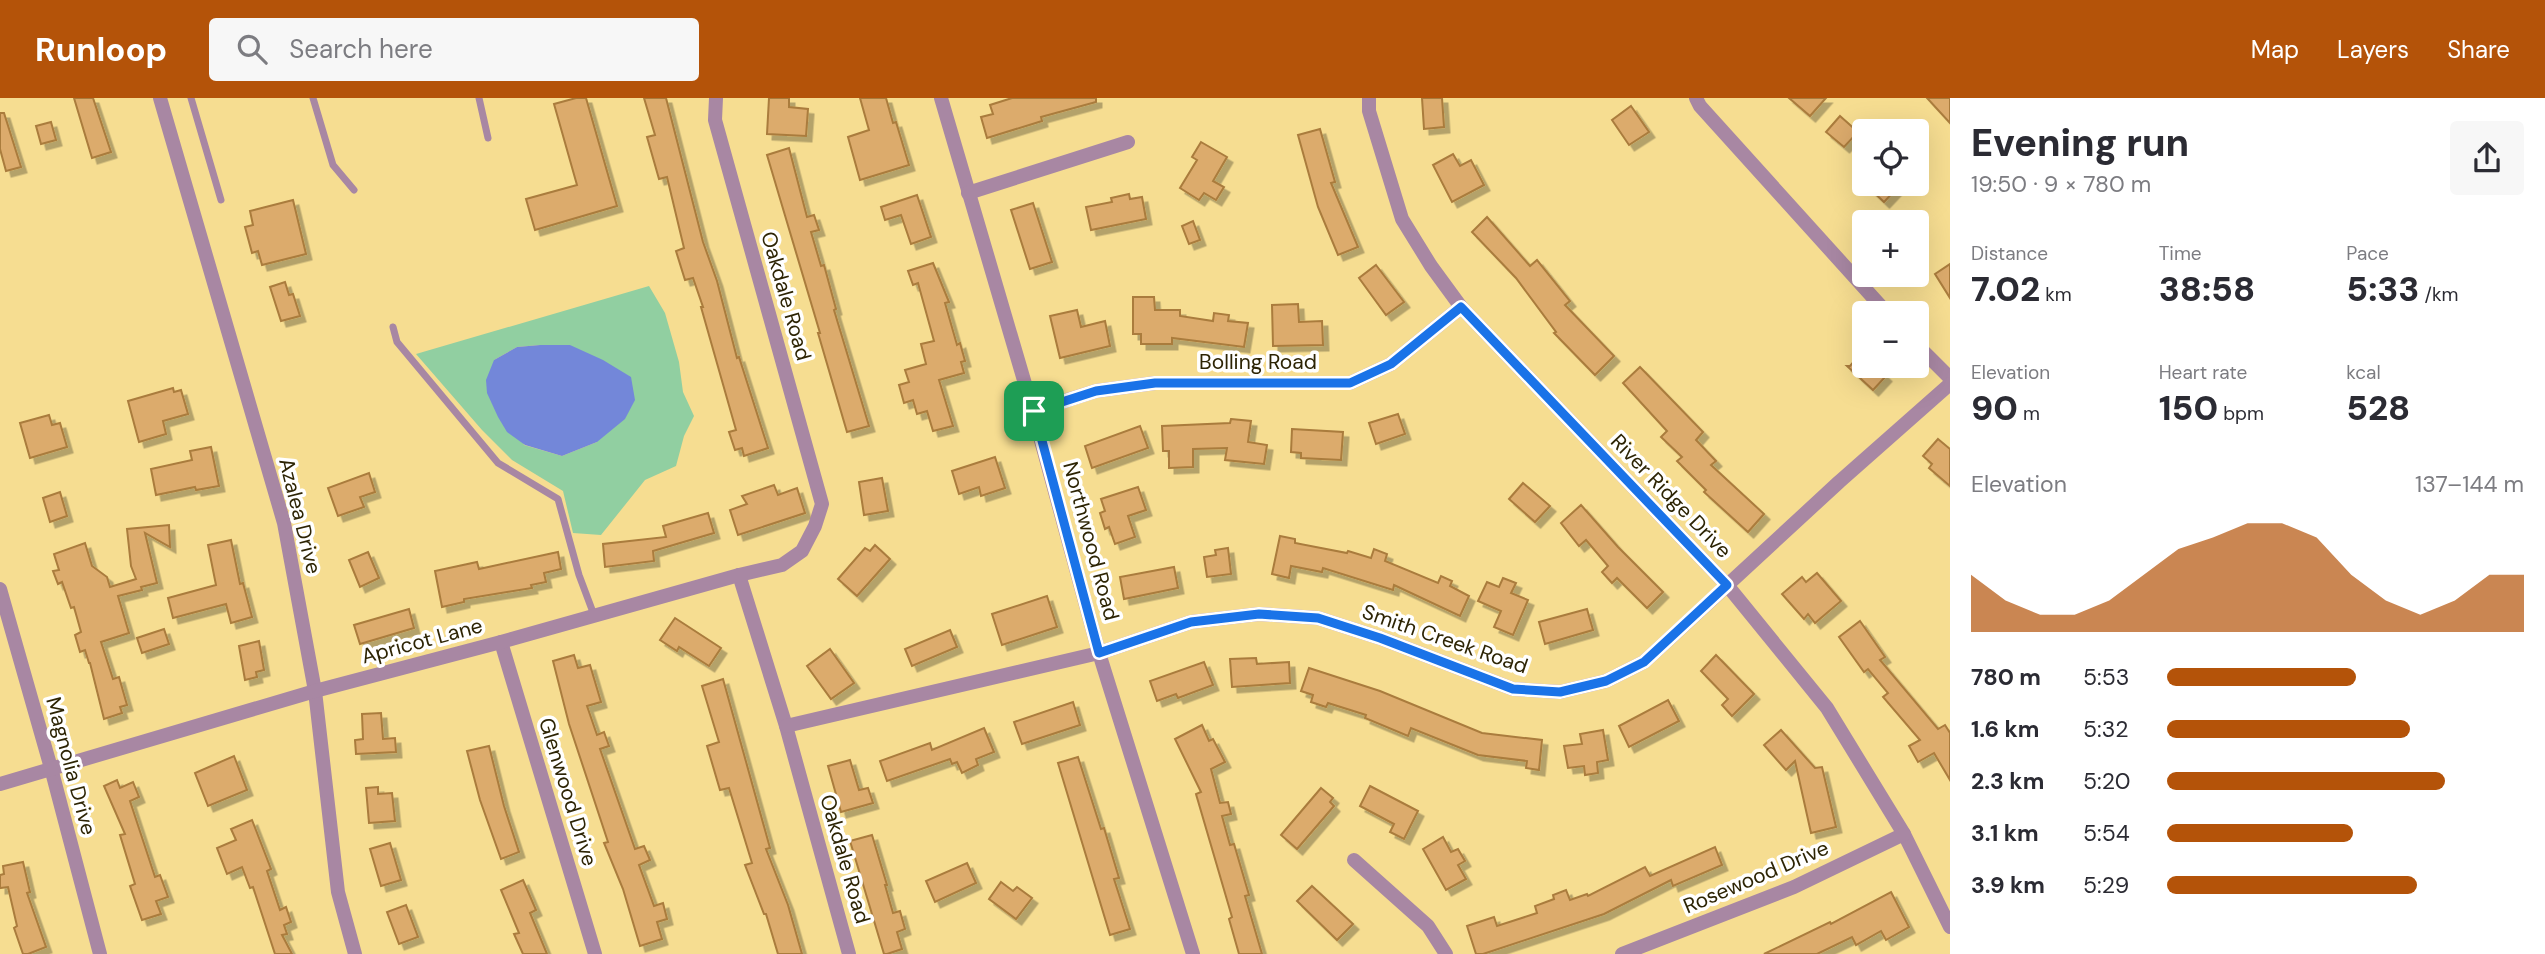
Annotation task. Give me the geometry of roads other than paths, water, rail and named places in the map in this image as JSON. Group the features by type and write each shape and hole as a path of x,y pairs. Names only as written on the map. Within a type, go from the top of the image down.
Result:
{"street":[{"name":"Azalea Drive","path":"160,98 284,523 315,691 338,892 355,954"},
{"name":"Oakdale Road","path":"716,98 715,120 822,504"},
{"name":"Northwood Road","path":"941,98 1034,411 1099,653 1193,954"},
{"name":"River Ridge Drive","path":"1369,98 1369,111 1402,219 1431,266 1461,307 1727,585 1827,708 1904,834 1950,927"},
{"path":"1696,98 1700,106 1876,301"},
{"path":"968,193 1128,142"},
{"name":"Bolling Road","path":"1034,411 1096,391 1155,383 1350,383 1391,364 1461,307"},
{"path":"1929,357 1950,378"},
{"name":"Smith Creek Road","path":"786,726 1099,653 1191,622 1259,614 1318,618 1380,638 1513,689 1560,692 1606,681 1644,662 1950,384"},
{"name":"Apricot Lane","path":"0,784 315,691 782,565 802,551 815,526 822,504"},
{"name":"Oakdale Road","path":"739,575 786,726 849,954"},
{"name":"Magnolia Drive","path":"0,589 100,954"},
{"name":"Glenwood Drive","path":"501,642 595,954"},
{"name":"Rosewood Drive","path":"1622,954 1794,887 1904,834"},
{"path":"1354,860 1428,926 1446,954"}],"lane":[{"path":"191,98 221,200"},
{"path":"313,98 333,165 354,190"},
{"path":"479,98 488,138"},
{"path":"393,327 397,342 498,463 558,499 579,575 594,616"}],"water":[{"path":"570,345 631,377 635,400 625,419 597,442 562,456 525,445 507,432 487,393 486,380 494,360 517,347"}]}
